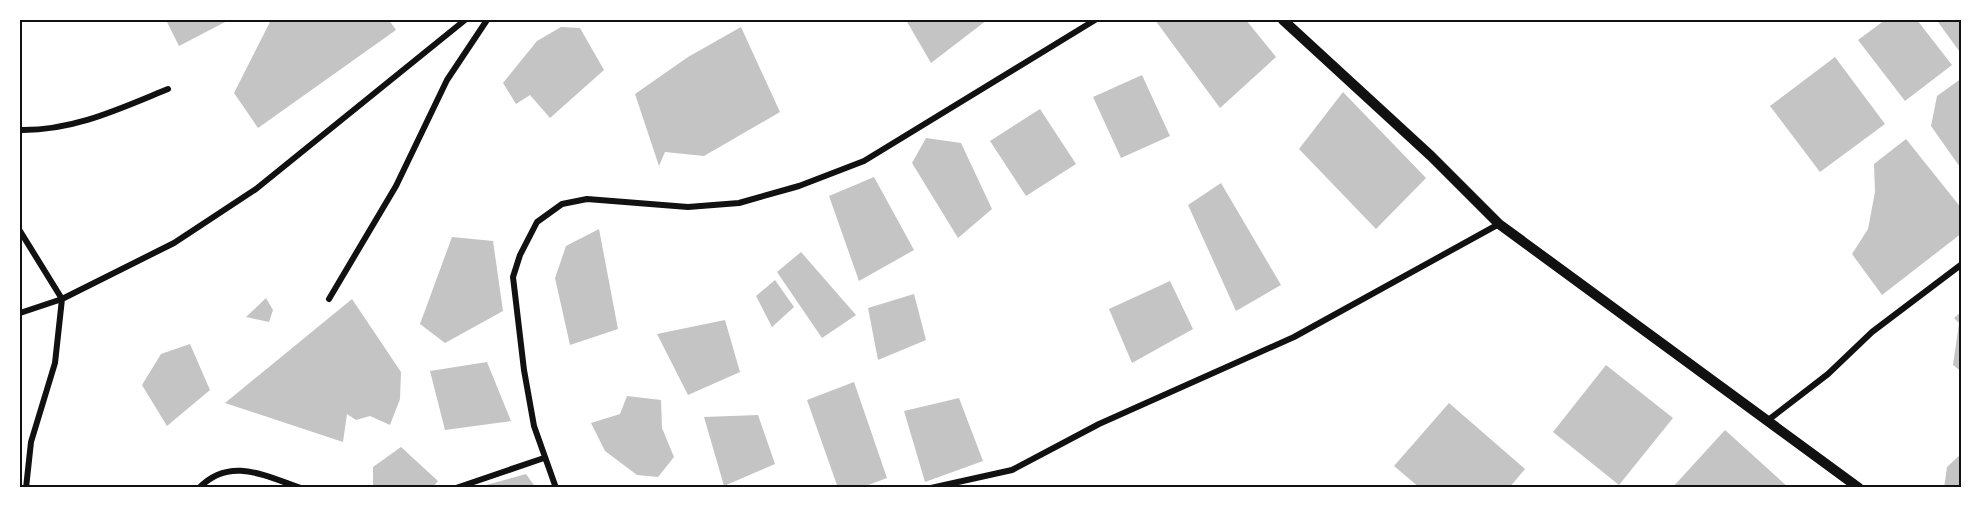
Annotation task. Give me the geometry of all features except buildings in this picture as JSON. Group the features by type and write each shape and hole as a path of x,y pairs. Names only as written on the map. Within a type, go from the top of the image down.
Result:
{"street":[{"path":"20,313 62,299 174,243 256,189 465,20"},
{"path":"329,299 396,186 447,80 487,20"},
{"path":"556,488 534,426 524,370 513,277 520,255 537,222 562,204 587,199 698,206 739,203 799,186 864,161 1095,20"},
{"path":"1283,20 1431,156 1498,224 1859,488"},
{"path":"20,130 73,125 97,119 168,89"},
{"path":"931,488 1012,470 1099,424 1294,337 1498,224"},
{"path":"20,231 62,299 55,363 31,442 26,488"},
{"path":"1767,421 1828,374 1872,332 1962,264"},
{"path":"456,488 544,458"},
{"path":"199,488 225,470 249,471 301,488"}]}
